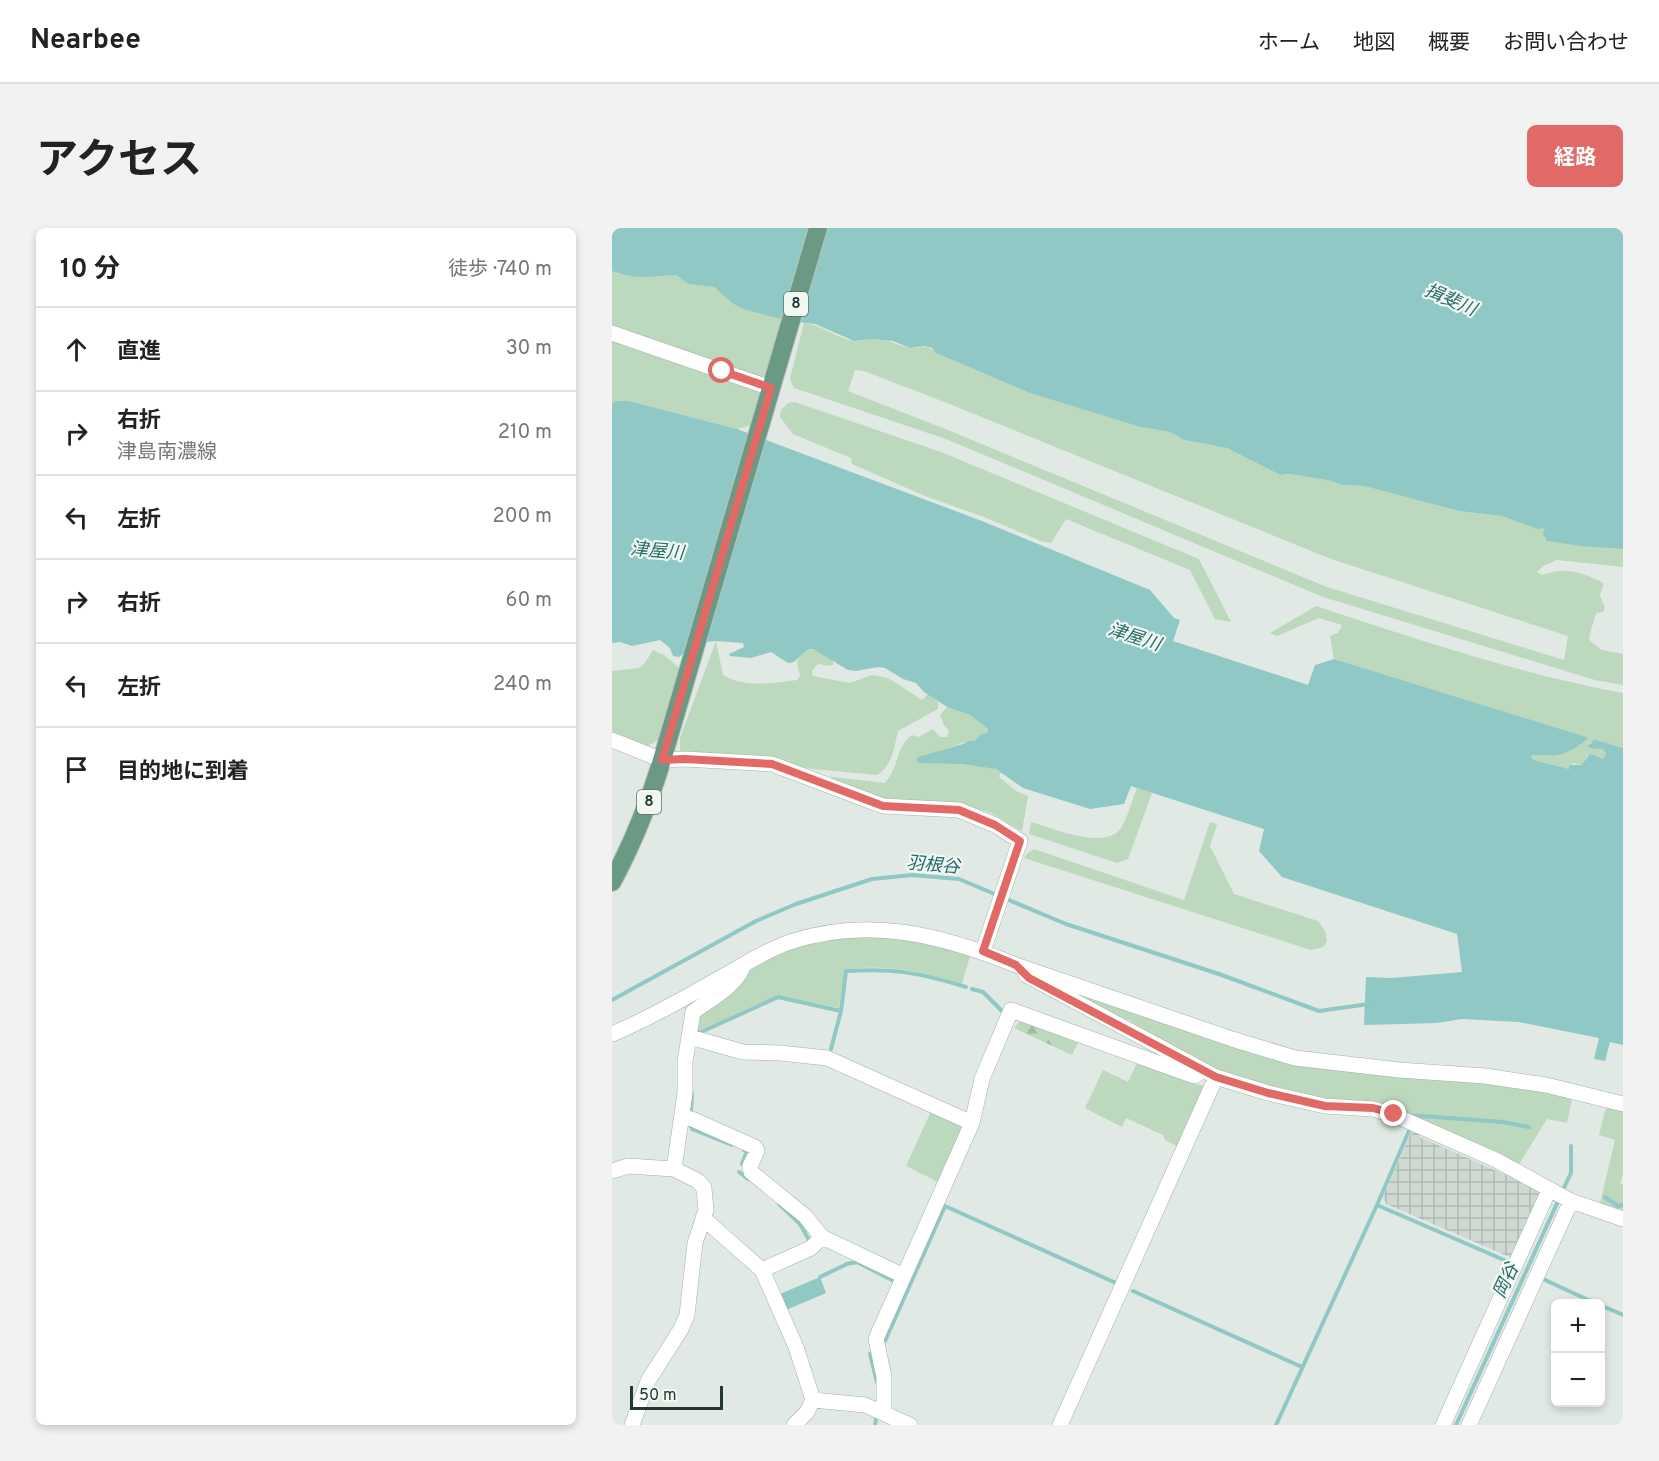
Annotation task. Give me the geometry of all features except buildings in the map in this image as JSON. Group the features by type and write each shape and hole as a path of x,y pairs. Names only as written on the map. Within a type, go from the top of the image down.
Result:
{"main road":[{"name":"8","path":"612,882 649,804 818,228"}],"street":[{"path":"612,333 771,388"},
{"path":"612,740 662,760 685,759 772,764 883,806 959,810 995,825 1020,841 985,945"},
{"path":"612,1034 635,1025 744,964 789,942 845,930 905,931 985,945 1016,965 1029,978 1209,1074 1268,1093 1325,1106 1373,1108 1394,1114 1496,1160 1560,1195 1623,1219"},
{"path":"674,1169 685,1093 685,1062 693,1012 730,985 740,974 744,964"},
{"path":"1016,965 1232,1039 1295,1058 1399,1070 1495,1077 1546,1085 1623,1104"},
{"path":"884,1413 884,1377 876,1339 972,1123 982,1079 1011,1010 1194,1076 1209,1074"},
{"path":"690,1037 743,1052 826,1058 972,1123"},
{"path":"1060,1425 1209,1074"},
{"path":"682,1117 692,1119 755,1147 757,1151 750,1166 751,1172 805,1216 822,1237 904,1276"},
{"path":"612,1171 628,1166 674,1169 698,1182 704,1188 706,1210 695,1242 687,1315 681,1329 648,1381 632,1425"},
{"path":"1443,1425 1560,1195"},
{"path":"1469,1425 1560,1195"},
{"path":"704,1218 762,1270 796,1347 813,1400 807,1412 794,1425"},
{"path":"762,1270 811,1248 822,1237"},
{"path":"813,1400 865,1405 910,1425"}],"shaded area":[{"path":"1412,1131 1419,1133 1420,1137 1538,1189 1540,1196 1512,1258 1386,1204 1383,1197"}],"green space":[{"path":"612,271 618,274 676,275 688,284 714,287 732,303 789,321 771,374 758,378 612,328"},
{"path":"804,323 854,341 877,339 910,348 927,347 936,353 1030,393 1140,427 1170,432 1184,440 1227,448 1279,475 1289,474 1343,485 1364,486 1459,511 1502,516 1538,528 1545,528 1547,541 1623,549 1623,567 1557,560 1543,566 1537,572 1542,575 1559,571 1573,572 1604,583 1600,595 1605,608 1603,612 1596,613 1589,637 1590,641 1602,650 1623,654 1623,685 1595,680 1323,597 946,439 794,388 790,379","holes":["855,370 864,371 1331,559 1568,636 1564,660 1327,587 848,391"]},
{"path":"612,338 758,390 762,397 757,424 737,429 629,401 612,403"},
{"path":"795,402 941,452 1199,559 1231,622 1215,619 1190,570 1066,519 1051,543 1041,541 925,496 852,464 851,458 793,434 780,417 781,410 788,403"},
{"path":"1316,606 1507,666 1623,693 1623,748 1593,739 1588,745 1591,748 1603,748 1606,753 1603,759 1588,755 1581,765 1573,763 1569,769 1534,760 1531,758 1533,755 1551,756 1587,738 1334,659 1330,636 1338,633 1342,625 1319,618 1277,636 1270,633"},
{"path":"716,641 723,675 740,682 759,684 797,680 800,676 797,661 805,651 814,649 832,660 834,664 830,666 818,664 812,671 813,676 850,683 872,675 888,678 922,700 929,693 938,702 938,709 898,731 890,761 877,775 680,753 680,738"},
{"path":"653,650 664,655 679,668 658,740 648,746 612,732 612,671 639,668"},
{"path":"947,707 970,715 988,729 987,733 974,741 968,741 917,759 917,763 973,764 994,768 1001,772 999,777 1016,791 1028,796 1022,831 985,811 882,799 829,780 832,777 885,783 890,777 903,745 912,735 918,737 933,729 940,737 947,737 949,731 940,715"},
{"path":"1137,788 1152,793 1128,859 1117,863 1029,834 1031,822 1078,836 1103,838 1113,835 1121,828"},
{"path":"1210,822 1217,824 1210,846 1234,894 1318,921 1325,931 1327,942 1323,947 1311,950 1024,858 1034,849 1184,900"},
{"path":"847,936 904,938 939,945 970,956 962,984 904,970 845,969 839,1008 778,995 698,1031 694,1030 698,1012 738,984 753,967 790,950"},
{"path":"1038,980 1254,1054 1295,1063 1483,1081 1555,1093 1572,1099 1567,1123 1547,1119 1518,1166 1414,1118 1317,1098 1217,1072 1129,1028 1131,1021 1099,1011"},
{"path":"1020,1021 1078,1043 1072,1055 1014,1028"},
{"path":"1137,1063 1195,1084 1207,1086 1181,1148 1165,1140 1163,1135 1126,1118 1122,1127 1085,1108 1103,1070 1128,1082"},
{"path":"1606,1107 1623,1110 1623,1174 1620,1184 1623,1184 1623,1215 1600,1203 1615,1140 1599,1135"},
{"path":"932,1109 966,1127 940,1183 906,1166"}],"water":[{"name":"揖斐川","path":"612,228 1623,228 1623,549 1547,541 1543,534 1545,528 1538,529 1502,516 1459,511 1364,486 1343,485 1289,474 1280,475 1227,448 1184,440 1170,432 1140,427 1030,393 936,353 932,348 925,346 910,348 893,341 874,339 854,341 815,324 789,321 743,309 732,303 714,287 688,284 676,275 644,277 620,274 612,271"},
{"name":"津屋川","path":"629,401 737,429 982,521 1150,590 1174,618 1180,620 1173,641 1308,685 1315,665 1334,659 1588,738 1563,754 1533,755 1531,757 1534,760 1569,769 1570,765 1581,765 1590,754 1603,759 1606,753 1603,749 1587,746 1592,743 1593,739 1623,748 1623,1045 1610,1042 1605,1061 1594,1059 1599,1038 1519,1022 1462,1019 1437,1023 1364,1025 1366,977 1392,978 1462,972 1457,934 1282,877 1259,851 1264,829 1131,786 1124,804 1090,809 1023,788 996,769 963,764 918,763 916,761 918,757 974,741 981,734 987,733 988,729 970,715 947,707 924,692 916,683 903,679 885,668 848,670 813,649 788,663 771,652 751,658 730,656 729,654 744,647 743,643 716,641 697,643 679,657 673,656 670,648 660,640 632,646 620,642 612,643 612,403"},
{"path":"820,1277 826,1293 786,1310 780,1294"}],"waterway":[{"name":"羽根谷","path":"612,1000 756,921 796,904 872,879 912,875 959,879 997,895"},
{"name":"羽根谷","path":"1004,898 1066,924 1219,974 1319,1011 1369,1004"},
{"path":"699,1033 778,997 841,1011 846,971 879,970 907,973 966,987"},
{"path":"972,989 983,992 1004,1013"},
{"path":"831,1049 841,1011"},
{"path":"691,1111 692,1093"},
{"path":"1408,1115 1503,1122 1529,1127"},
{"path":"690,1124 692,1129 732,1145"},
{"path":"1377,1205 1409,1131"},
{"name":"岡谷","path":"1562,1192 1571,1173 1571,1146"},
{"path":"742,1164 747,1151 744,1150"},
{"path":"739,1172 748,1179"},
{"path":"1605,1197 1618,1206 1623,1205"},
{"name":"岡谷","path":"1456,1425 1559,1199"},
{"path":"779,1204 800,1224 809,1240"},
{"path":"1276,1425 1377,1205 1511,1263"},
{"path":"885,1341 945,1206 1116,1283"},
{"path":"820,1277 847,1264 857,1262 894,1281"},
{"path":"1543,1279 1586,1299"},
{"path":"1133,1291 1302,1367"},
{"path":"1605,1307 1623,1315"},
{"path":"870,1354 877,1382"},
{"path":"875,1425 876,1419"}],"route":[{"path":"722,371 771,388 662,760 747,761 772,764 883,806 959,810 995,825 1020,841 983,951 1016,965 1029,978 1216,1077 1268,1093 1325,1106 1373,1108 1394,1114"}]}
